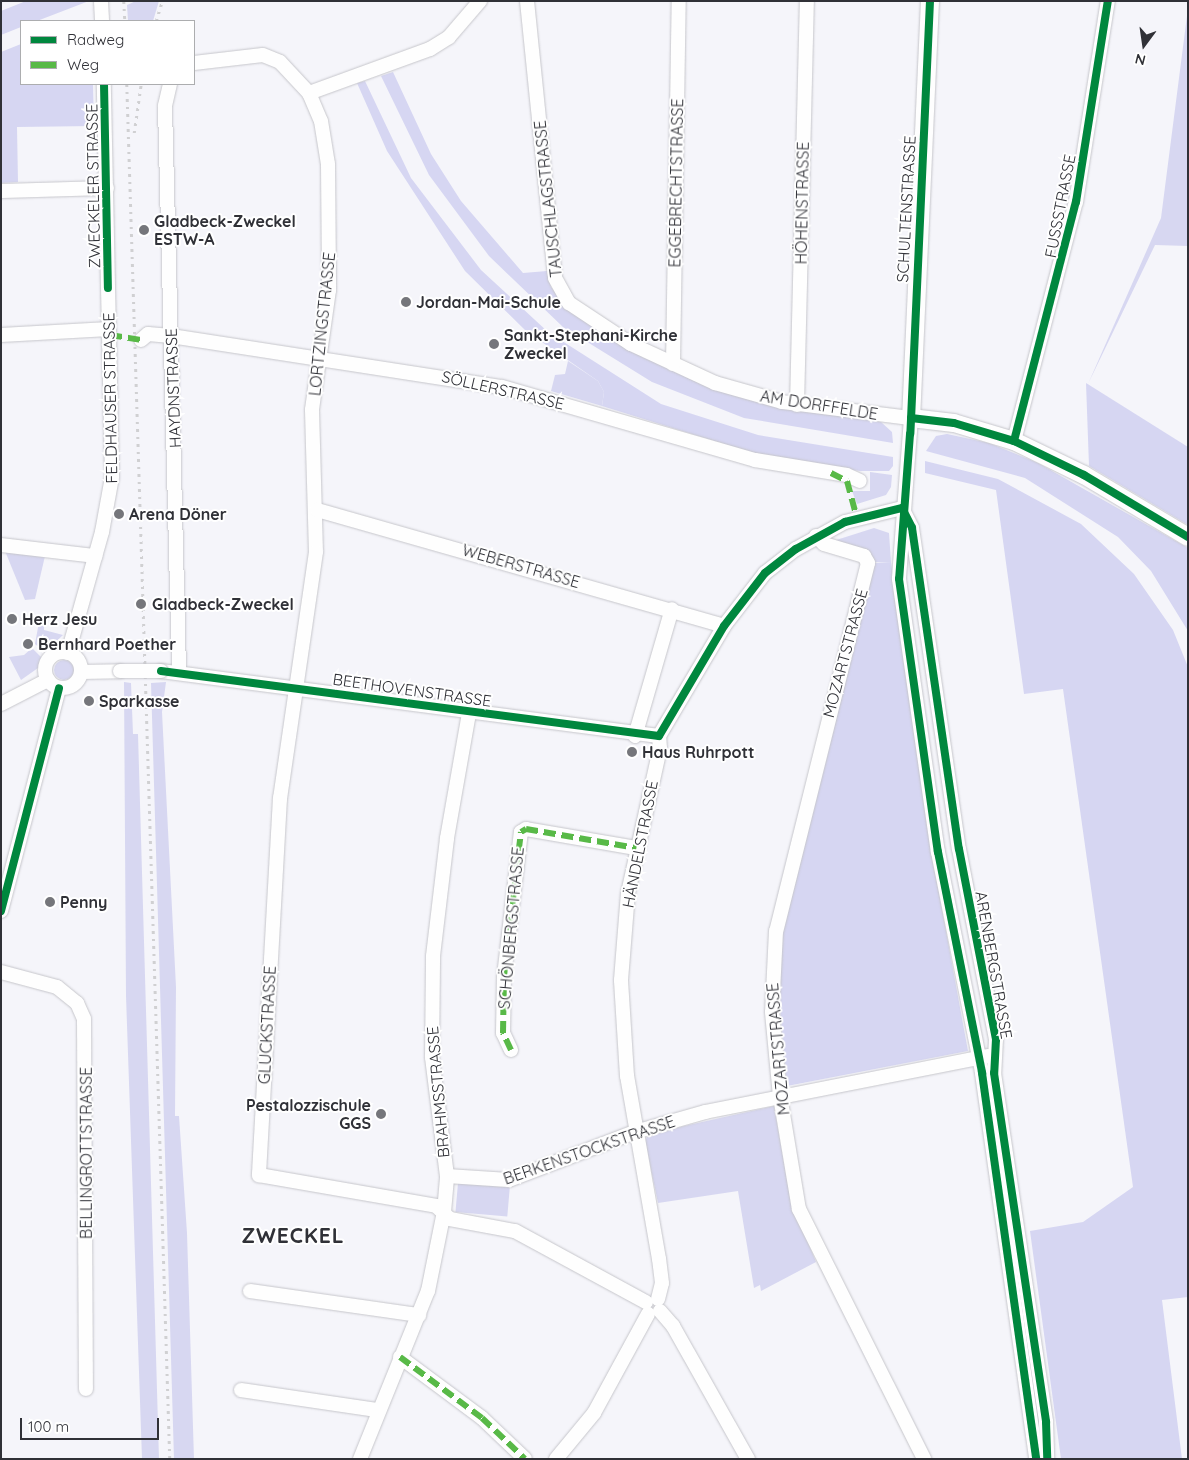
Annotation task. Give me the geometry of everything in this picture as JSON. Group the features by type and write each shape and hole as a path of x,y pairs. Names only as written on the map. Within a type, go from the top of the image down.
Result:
{"main road":[{"name":"SCHULTENSTRASSE","path":"911,426 930,1"},
{"path":"911,426 954,424 1016,434 1188,537"}],"street":[{"path":"309,93 392,64 448,37 480,1"},
{"name":"TAUSCHLAGSTRASSE","path":"527,1 557,285 570,303 600,325 673,364"},
{"name":"EGGEBRECHTSTRASSE","path":"673,364 679,1"},
{"name":"HÖHENSTRASSE","path":"797,405 807,1"},
{"name":"FUSSSTRASSE","path":"1016,434 1076,202 1108,1"},
{"name":"LORTZINGSTRASSE","path":"195,63 274,58 309,93 322,130 331,224 329,290 312,410 317,510 312,594 297,688"},
{"name":"ZWECKELER STRASSE","path":"104,85 108,288"},
{"name":"HAYDNSTRASSE","path":"170,85 165,106 179,671"},
{"path":"1,191 107,188"},
{"name":"FELDHAUSER STRASSE","path":"68,652 95,556 112,477 108,288"},
{"path":"1,335 109,329"},
{"name":"SÖLLERSTRASSE","path":"141,340 148,334 171,336 502,387 756,460 847,475 860,482"},
{"name":"AM DORFFELDE","path":"673,364 715,383 797,405 911,426"},
{"name":"ARENBERGSTRASSE","path":"911,426 908,468 902,508 899,579 925,772 978,1057 1036,1459"},
{"name":"ARENBERGSTRASSE","path":"902,508 912,528 959,848 995,1054 1020,1266 1046,1422 1047,1459"},
{"name":"HÄNDELSTRASSE","path":"556,1459 594,1413 653,1306 662,1283 635,1132 621,980 636,848 660,749 658,736 724,626 765,573 816,536 845,522 902,508"},
{"name":"WEBERSTRASSE","path":"317,510 672,608 724,626"},
{"name":"MOZARTSTRASSE","path":"816,536 824,544 864,556 868,563 776,931 772,1012 780,1096 800,1209 924,1459"},
{"path":"1,545 95,556"},
{"path":"635,736 672,608"},
{"path":"1,704 54,684 73,685 81,672 79,661 68,652 57,653 48,660 54,684 1,911"},
{"name":"BEETHOVENSTRASSE","path":"81,672 179,671 635,736 658,736"},
{"name":"GLUCKSTRASSE","path":"297,688 280,798 259,1176 436,1206 444,1212"},
{"name":"BRAHMSSTRASSE","path":"360,1459 377,1410 419,1315 444,1212 447,1176 432,1057 433,956 447,838 469,713"},
{"name":"SCHÖNBERGSTRASSE","path":"511,1050 503,1033 504,976 521,832 526,829 636,848"},
{"name":"BELLINGROTTSTRASSE","path":"1,972 57,987 77,1003 84,1019 86,1389"},
{"name":"BERKENSTOCKSTRASSE","path":"447,1176 508,1180 635,1132 780,1096 995,1054"},
{"path":"444,1212 450,1219 515,1230 653,1306 673,1326 748,1459"},
{"path":"250,1291 419,1315"},
{"path":"400,1357 482,1418 525,1459"},
{"path":"241,1390 377,1410"}],"shaded area":[{"path":"26,1 89,1 40,20 20,20 20,27 1,35 1,11"},
{"path":"136,1 159,1 153,20 128,20 127,5"},
{"path":"1188,8 1188,246 1155,245 1088,384 1161,218"},
{"path":"20,44 20,85 93,85 94,126 17,127 18,182 1,183 1,52"},
{"path":"393,72 431,154 461,201 523,273 547,271 551,287 565,305 629,348 798,410 881,422 892,432 893,443 744,418 652,382 563,327 489,256 429,175 381,76"},
{"path":"365,81 411,178 481,270 548,332 661,404 758,435 893,457 893,466 889,471 860,471 769,458 602,406 604,392 598,381 526,331 465,271 387,151 357,83"},
{"path":"568,361 598,381 604,392 602,406 551,391 555,375 565,374"},
{"path":"1086,383 1188,447 1188,525 1089,466"},
{"path":"947,434 989,443 1038,463 1188,548 1188,631 1151,571 1118,537 1025,478 926,451 936,436"},
{"path":"925,461 998,479 1081,524 1134,574 1173,630 1188,667 1188,1297 1162,1300 1182,1459 1061,1459 1030,1231 1083,1222 1133,1187 1063,689 1024,694 996,490 925,473"},
{"path":"870,472 892,475 891,487 886,495 857,504 852,491 870,491"},
{"path":"874,528 889,533 891,562 873,562 870,553 830,542"},
{"path":"5,551 45,556 35,599 25,600"},
{"path":"891,562 933,860 968,1051 787,1086 777,975 783,930 872,563"},
{"path":"39,622 44,622 44,630 63,635 45,652 35,644"},
{"path":"32,648 41,657 38,668 21,680 9,657 24,655"},
{"path":"64,660 71,663 74,670 71,677 64,680 57,677 54,670 57,663"},
{"path":"124,682 131,683 133,734 138,734 159,1459 142,1459 126,996"},
{"path":"166,682 162,712 176,987 175,1116 179,1116 187,1233 194,1459 174,1459 151,683"},
{"path":"774,1106 790,1197 816,1262 761,1291 760,1285 754,1288 738,1191 658,1203 645,1141 647,1137 684,1126"},
{"path":"458,1183 510,1188 507,1216 455,1212"}],"railway":[{"path":"124,1 125,20"},
{"path":"156,20 162,1"},
{"path":"127,85 170,1459"},
{"path":"134,133 141,85"}],"marked path":[{"path":"110,335 141,340"},
{"path":"831,473 847,481 857,518"},
{"path":"511,1050 503,1033 504,976 521,832 526,829 636,848"},
{"path":"400,1357 482,1418 525,1459"}],"cycle path":[{"path":"930,1 910,434 899,579 938,852 982,1073 1036,1459"},
{"path":"1014,441 1076,202 1108,1"},
{"path":"104,85 108,288"},
{"path":"911,418 954,423 1014,441 1084,475 1188,537"},
{"path":"902,508 912,528 959,849 996,1039 994,1073 1046,1422 1047,1459"},
{"path":"161,671 659,736 724,626 765,573 796,549 845,522 902,508"},
{"path":"1,911 59,688"}],"place":[{"name":"Gladbeck-Zweckel ESTW-A","path":"144,230"},
{"name":"Jordan-Mai-Schule","path":"406,302"},
{"name":"Sankt-Stephani-Kirche Zweckel","path":"494,344"},
{"name":"Arena Döner","path":"119,514"},
{"name":"Gladbeck-Zweckel","path":"141,604"},
{"name":"Herz Jesu","path":"12,619"},
{"name":"Bernhard Poether","path":"28,644"},
{"name":"Sparkasse","path":"89,701"},
{"name":"Haus Ruhrpott","path":"632,752"},
{"name":"Penny","path":"50,902"},
{"name":"Pestalozzischule GGS","path":"381,1114"}],"district":[{"name":"ZWECKEL","path":"293,1235"}]}
